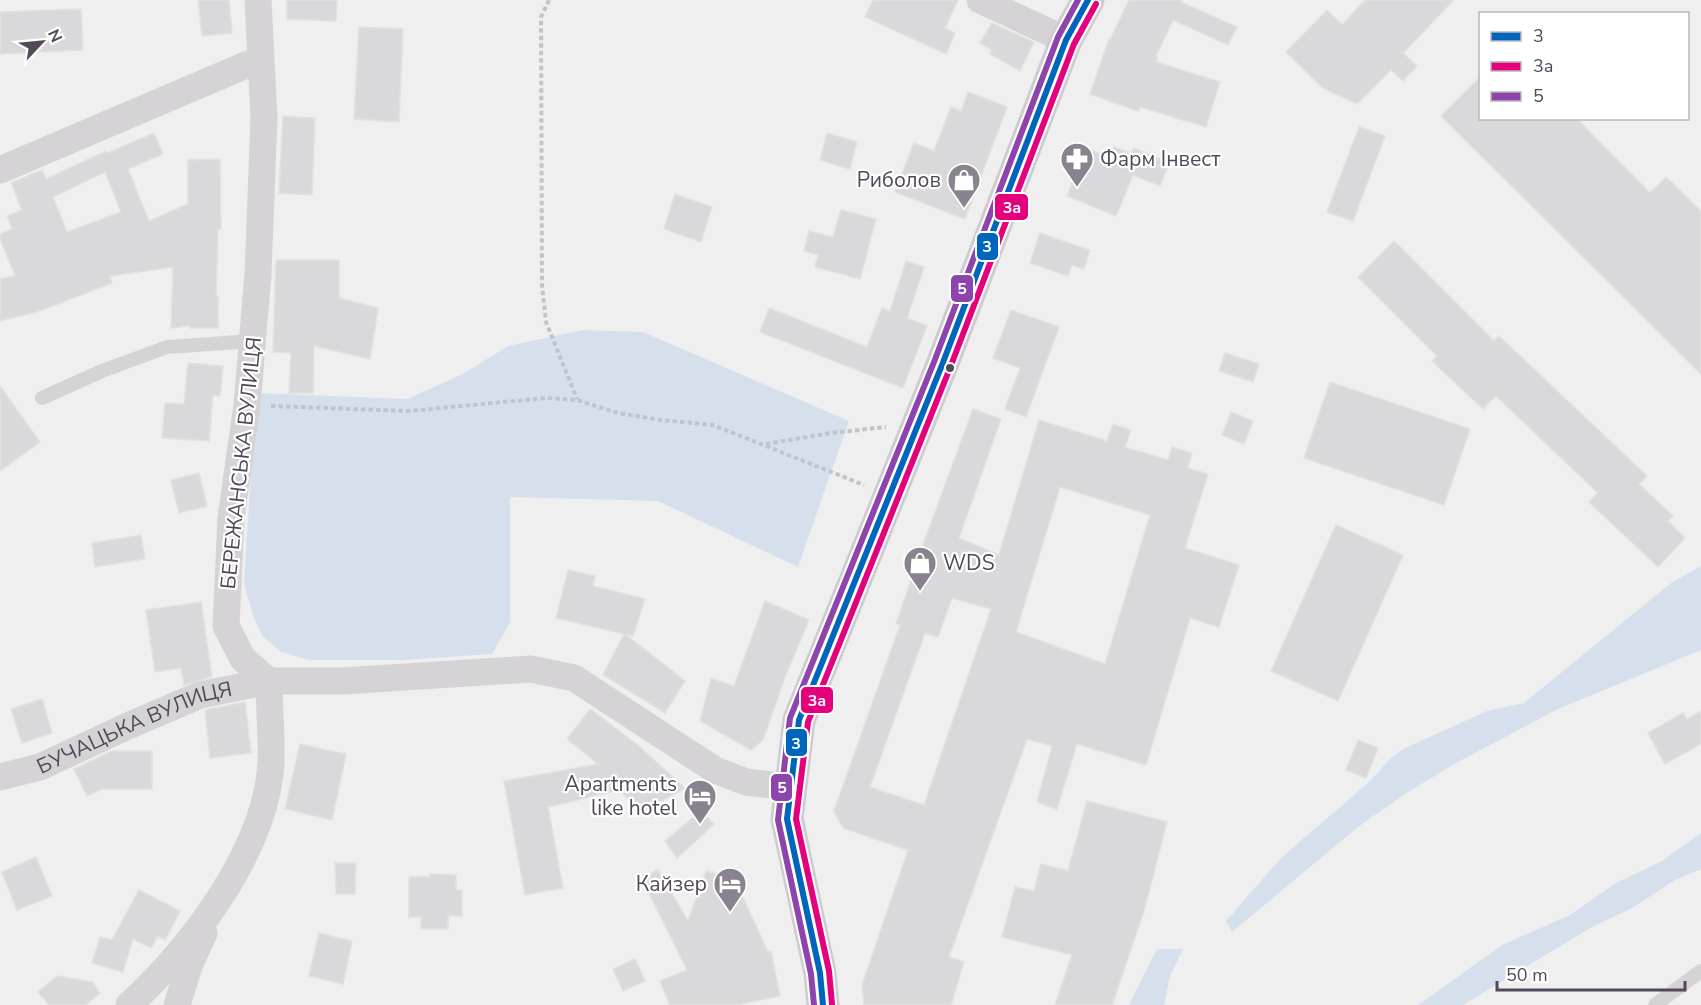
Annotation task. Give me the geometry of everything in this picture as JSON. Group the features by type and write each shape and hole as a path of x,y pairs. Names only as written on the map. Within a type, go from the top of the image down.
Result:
{"main road":[{"path":"823,1005 820,973 787,819 799,720 942,365 1066,40 1088,0"}],"street":[{"name":"БЕРЕЖАНСЬКА ВУЛИЦЯ","path":"258,0 264,118 258,274 246,405 231,518 226,626 243,659 269,681"},
{"path":"980,0 1066,40"},
{"path":"0,170 260,59"},
{"path":"129,1005 186,942 219,899 240,864 260,819 271,764 269,681 343,681 531,669 574,678 715,770 746,782 790,787"},
{"name":"БУЧАЦЬКА ВУЛИЦЯ","path":"0,777 40,767 201,695 269,681"},
{"path":"177,1005 189,966 219,899"}],"lane":[{"path":"42,398 102,370 166,347 253,341"},
{"path":"1655,1005 1701,971"}],"path":[{"path":"549,0 541,18 542,285 546,322 577,400"},
{"path":"246,405 409,411 546,398 577,400 618,413 713,425 874,489"},
{"path":"765,444 888,426"}],"shaded area":[{"path":"583,330 643,332 849,421 798,567 658,501 510,497 510,623 492,654 406,660 309,660 281,652 262,636 244,583 256,393 407,399 463,374 508,346"},
{"path":"1701,566 1701,650 1558,709 1456,763 1405,794 1358,827 1232,932 1226,921 1281,858 1369,782 1391,758 1403,749 1487,711 1524,703 1671,583"},
{"path":"1701,833 1701,869 1675,880 1632,908 1592,927 1463,1005 1418,1005 1502,945 1570,915 1616,883 1662,861"},
{"path":"1157,949 1183,949 1170,976 1164,1005 1129,1005"}],"building":[{"path":"198,0 229,0 232,33 202,36"},
{"path":"287,0 337,0 336,21 287,19"},
{"path":"873,0 958,0 945,28 955,33 946,54 865,17"},
{"path":"1129,0 1182,0 1181,2 1237,27 1228,45 1173,20 1156,56 1158,57 1156,62 1220,82 1206,127 1140,107 1138,111 1090,94 1109,39"},
{"path":"1365,0 1454,0 1403,53 1417,66 1403,81 1391,70 1357,104 1323,88 1286,52 1327,10 1342,25"},
{"path":"81,9 83,50 0,54 0,12"},
{"path":"992,23 1034,42 1020,71 990,54 992,50 980,43"},
{"path":"359,27 403,29 399,122 354,119"},
{"path":"1479,78 1479,120 1578,120 1650,193 1666,177 1701,211 1701,374 1441,116"},
{"path":"968,92 1007,107 965,219 895,192 914,143 934,151 951,107 961,111"},
{"path":"283,116 315,118 312,195 279,193"},
{"path":"1359,127 1385,136 1353,221 1327,212"},
{"path":"154,133 163,154 128,169 149,221 188,204 188,160 220,159 221,229 218,229 216,296 218,296 218,328 190,328 190,326 171,328 173,267 110,276 112,283 37,312 0,321 0,279 15,276 0,234 12,229 7,216 22,210 11,183 42,170 46,179 106,151 107,153","holes":["105,172 121,212 67,232 53,197"]},
{"path":"827,133 857,142 850,169 820,160"},
{"path":"1114,147 1131,153 1134,148 1169,163 1160,186 1133,175 1116,216 1067,196 1086,148 1110,158"},
{"path":"675,194 712,207 701,242 664,229"},
{"path":"841,210 876,219 860,279 815,267 818,255 804,251 809,231 833,237"},
{"path":"1040,233 1090,250 1084,269 1072,265 1068,276 1030,263"},
{"path":"1394,241 1494,341 1499,336 1647,476 1639,484 1673,516 1668,521 1685,538 1658,567 1589,502 1598,493 1496,396 1483,409 1432,361 1437,356 1358,277"},
{"path":"276,260 339,260 339,298 378,308 370,359 314,346 313,393 289,393 291,353 273,352"},
{"path":"906,261 924,267 907,318 927,326 903,388 760,332 769,308 867,347 882,308 890,311"},
{"path":"1011,310 1059,327 1026,417 1005,409 1020,368 993,358"},
{"path":"1225,353 1259,364 1253,382 1219,371"},
{"path":"188,363 223,366 220,396 213,395 209,441 162,438 165,403 184,404"},
{"path":"1330,382 1470,429 1444,505 1304,458"},
{"path":"0,386 40,442 0,471"},
{"path":"973,409 1001,419 959,538 999,555 1039,420 1107,441 1113,424 1131,430 1125,447 1168,460 1172,447 1192,453 1188,468 1208,474 1185,548 1239,565 1219,627 1190,618 1146,765 1077,744 1057,809 1037,802 1052,746 1027,739 949,957 964,962 951,1005 864,1005 862,985 908,850 843,828 834,811 900,625 896,624","holes":["1060,487 1150,515 1105,664 1016,632","952,598 991,609 924,805 870,787 925,633 938,637"]},
{"path":"1231,412 1253,421 1244,444 1222,435"},
{"path":"199,473 207,506 179,513 171,480"},
{"path":"1336,525 1403,555 1338,701 1271,671"},
{"path":"141,535 145,559 95,567 92,543"},
{"path":"568,570 595,576 593,586 645,599 633,636 625,634 685,681 665,713 603,675 624,634 556,618"},
{"path":"765,601 809,620 785,677 763,740 751,750 700,721 711,678 734,686"},
{"path":"201,602 212,677 184,685 181,668 155,672 146,610"},
{"path":"42,699 52,733 22,743 11,709"},
{"path":"245,702 251,753 210,758 205,710"},
{"path":"590,709 639,746 685,788 642,812 619,790 548,807 563,888 525,895 504,781 598,764 567,739"},
{"path":"1701,711 1701,744 1665,764 1648,733 1683,713 1687,719"},
{"path":"1358,740 1378,748 1366,778 1346,770"},
{"path":"300,744 346,754 332,820 285,809"},
{"path":"112,751 152,751 152,789 102,789 87,796 74,769"},
{"path":"1087,801 1167,822 1144,911 1112,1005 1055,1005 1072,955 1002,937 1015,887 1034,891 1041,864 1068,871"},
{"path":"701,811 714,824 677,858 665,841"},
{"path":"36,857 52,896 17,910 2,872"},
{"path":"335,863 356,863 355,894 336,894"},
{"path":"658,869 688,921 706,871 734,878 768,952 771,951 780,996 736,1005 670,1005 660,981 687,970 642,879"},
{"path":"430,874 456,875 456,890 462,890 462,916 448,916 448,929 421,929 421,917 409,917 409,877 430,877"},
{"path":"139,890 180,911 165,940 158,936 151,948 133,939 123,972 92,963 100,937 112,940"},
{"path":"319,933 352,941 343,984 309,976"},
{"path":"635,959 645,981 623,991 613,969"},
{"path":"57,976 92,982 100,993 86,1005 49,1005 38,992"}],"transit line":[{"name":"5","path":"814,1005 811,974 778,820 790,718 934,362 1058,37 1078,0"},
{"name":"3","path":"823,1005 820,973 787,819 799,720 942,365 1066,40 1088,0"},
{"name":"3а","path":"832,1004 829,971 796,819 808,722 950,368 1074,44 1096,4"}],"place":[{"name":"Фарм Інвест","path":"1077,188"},
{"name":"Риболов","path":"964,209"},
{"name":"WDS","path":"920,592"},
{"name":"Apartments like hotel","path":"700,825"},
{"name":"Кайзер","path":"730,913"}]}
